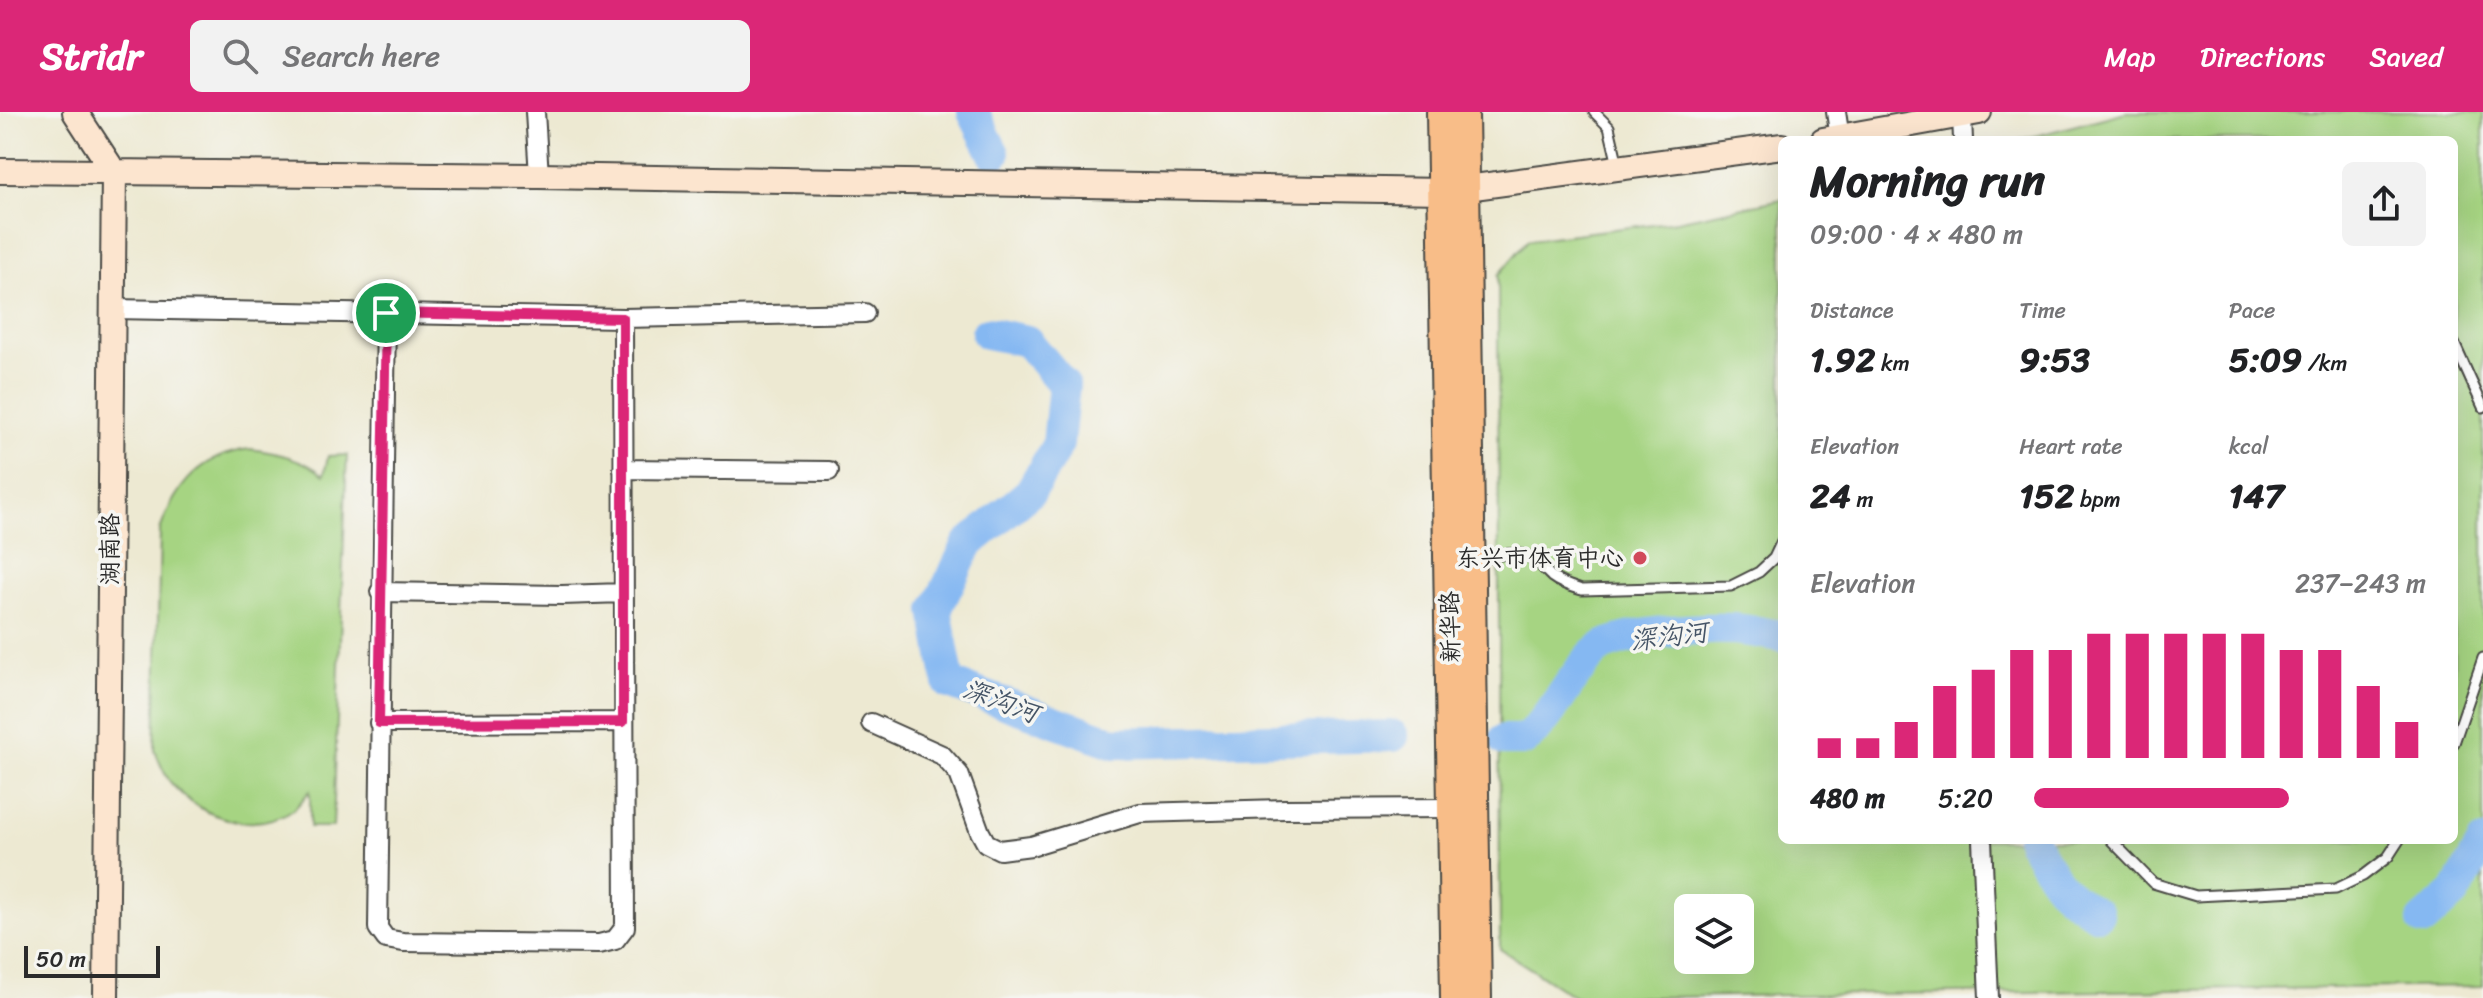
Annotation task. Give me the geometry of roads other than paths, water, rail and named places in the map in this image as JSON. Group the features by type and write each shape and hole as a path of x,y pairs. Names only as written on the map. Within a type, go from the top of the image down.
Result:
{"main road":[{"path":"75,112 114,172"},
{"name":"新华路","path":"1441,112 1455,190 1473,560 1477,998"},
{"name":"新华路","path":"1455,998 1455,190 1464,112"},
{"path":"1858,136 1968,123"},
{"path":"0,171 1455,190 1778,147"},
{"name":"湖南路","path":"106,998 114,172"}],"street":[{"path":"535,112 539,176"},
{"path":"1832,136 1836,112"},
{"path":"112,309 623,318 865,313"},
{"path":"386,313 377,904 378,928 386,939 403,942 599,944 615,940 625,927 623,318"},
{"path":"623,469 829,471"},
{"path":"380,592 623,593"},
{"path":"379,723 623,722"},
{"path":"871,723 942,755 959,774 986,843 1000,850 1031,846 1140,813 1453,808"},
{"path":"1982,844 1989,998"}],"lane":[{"path":"1594,112 1609,127 1619,169"},
{"path":"2458,352 2483,407"},
{"path":"1473,560 1526,555 1565,585 1582,590 1731,586 1759,572 1774,558 1778,550"},
{"path":"2458,731 2483,658"},
{"path":"2115,844 2153,883 2196,896 2336,889 2363,876 2388,857 2396,844"}],"waterway":[{"name":"深沟河","path":"973,112 994,154"},
{"name":"深沟河","path":"987,333 1027,341 1064,385 1058,444 1030,492 968,544 936,610 949,683 1115,743 1393,736"},
{"name":"深沟河","path":"1504,740 1525,740 1544,720 1594,653 1620,640 1660,632 1701,629 1733,629 1778,635"},
{"name":"深沟河","path":"2423,921 2455,893 2483,843"},
{"name":"深沟河","path":"2034,844 2058,883 2074,899 2098,914"}],"place":[{"name":"东兴市体育中心","path":"1640,558"}]}
